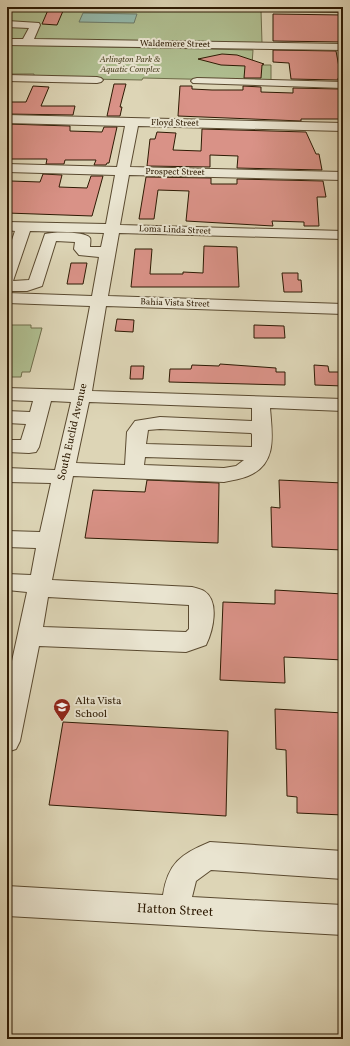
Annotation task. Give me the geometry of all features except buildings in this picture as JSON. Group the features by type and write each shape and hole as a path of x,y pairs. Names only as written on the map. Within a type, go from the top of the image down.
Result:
{"street":[{"path":"205,7 343,9"},
{"path":"7,24 35,25 28,39 7,35"},
{"name":"Waldemere Street","path":"7,42 28,39 343,48"},
{"path":"7,78 97,80"},
{"path":"197,81 343,85"},
{"name":"Floyd Street","path":"7,119 343,127"},
{"name":"South Euclid Avenue","path":"7,741 49,540 81,397 132,123"},
{"name":"Prospect Street","path":"7,168 343,176"},
{"name":"Loma Linda Street","path":"7,226 17,233 112,229 343,235"},
{"path":"7,278 17,233 50,237 81,238 83,239 82,249 84,252 107,252"},
{"path":"7,286 27,286 36,283 50,237"},
{"name":"Bahia Vista Street","path":"7,298 343,309"},
{"path":"7,394 343,405"},
{"path":"7,446 29,447 44,395"},
{"path":"7,474 134,472 224,475 242,471 255,462 261,454 261,403"},
{"path":"7,417 38,418"},
{"path":"134,472 137,432 142,425 160,423 255,427 262,431"},
{"path":"136,450 261,454"},
{"path":"7,538 49,540"},
{"path":"7,582 40,586 192,596 197,598 202,604 201,629 198,638 186,642 30,636"},
{"path":"175,911 180,882 184,872 195,862 210,856 343,865"},
{"name":"Hatton Street","path":"7,901 343,920"}],"green space":[{"name":"Arlington Park & Aquatic Complex","path":"7,7 125,7 261,10 262,43 7,40"},
{"name":"Arlington Park & Aquatic Complex","path":"11,45 253,50 252,65 271,65 271,81 143,78 142,80 34,78 34,74 7,74 7,52"},
{"path":"7,325 31,325 31,328 42,328 30,372 22,372 21,377 7,377"}],"water":[{"path":"83,13 137,14 134,23 79,22"}],"place":[{"name":"Alta Vista School","path":"62,722"}]}
